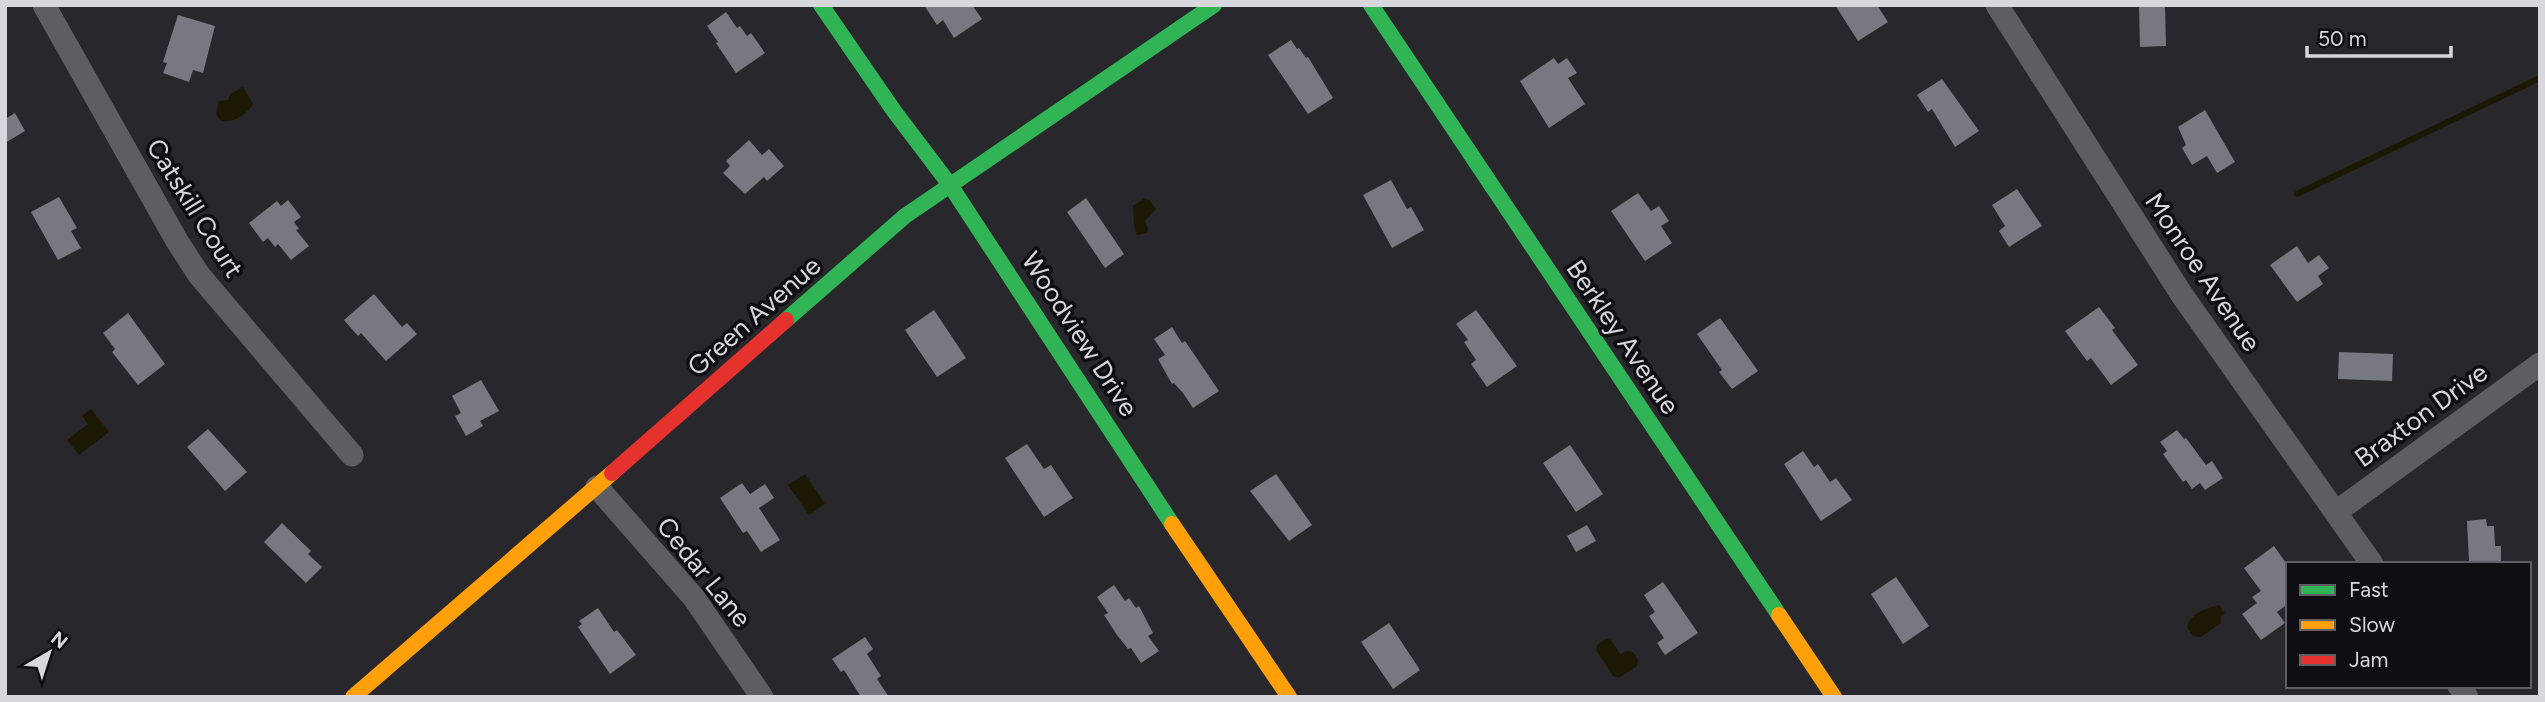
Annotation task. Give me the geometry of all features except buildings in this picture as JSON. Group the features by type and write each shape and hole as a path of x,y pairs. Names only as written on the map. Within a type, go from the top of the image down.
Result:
{"street":[{"name":"Woodview Drive","path":"821,5 894,111 950,185 1122,450 1289,697"},
{"name":"Green Avenue","path":"353,697 905,216 1214,5"},
{"name":"Berkley Avenue","path":"1371,5 1835,697"},
{"name":"Monroe Avenue","path":"1997,5 2182,295 2371,562"},
{"name":"Catskill Court","path":"49,7 177,240 199,275 352,455"},
{"name":"Braxton Drive","path":"2336,512 2540,365"},
{"name":"Cedar Lane","path":"597,487 694,598 762,697"}],"shaded area":[{"path":"243,87 253,104 239,118 220,120 216,114 219,101 228,100 230,94"},
{"path":"1145,198 1156,209 1145,221 1147,233 1137,235 1133,206"},
{"path":"91,409 109,432 79,455 67,440 88,424 82,416"},
{"path":"805,474 825,504 809,515 788,485"},
{"path":"2219,605 2225,613 2221,616 2221,623 2201,637 2193,636 2187,627 2192,618 2200,611"},
{"path":"1606,639 1611,640 1620,654 1633,652 1638,660 1637,666 1619,678 1613,676 1596,650 1597,645"}],"waterway":[{"path":"2297,194 2540,78"}],"traffic: fast":[{"path":"821,5 894,111 950,185 1172,524"},
{"path":"786,320 905,216 1214,5"},
{"path":"1371,5 1779,615"}],"traffic: slow":[{"path":"353,697 612,473"},
{"path":"1172,524 1289,697"},
{"path":"1779,615 1834,697"}],"traffic: jam":[{"path":"612,473 786,320"}]}
